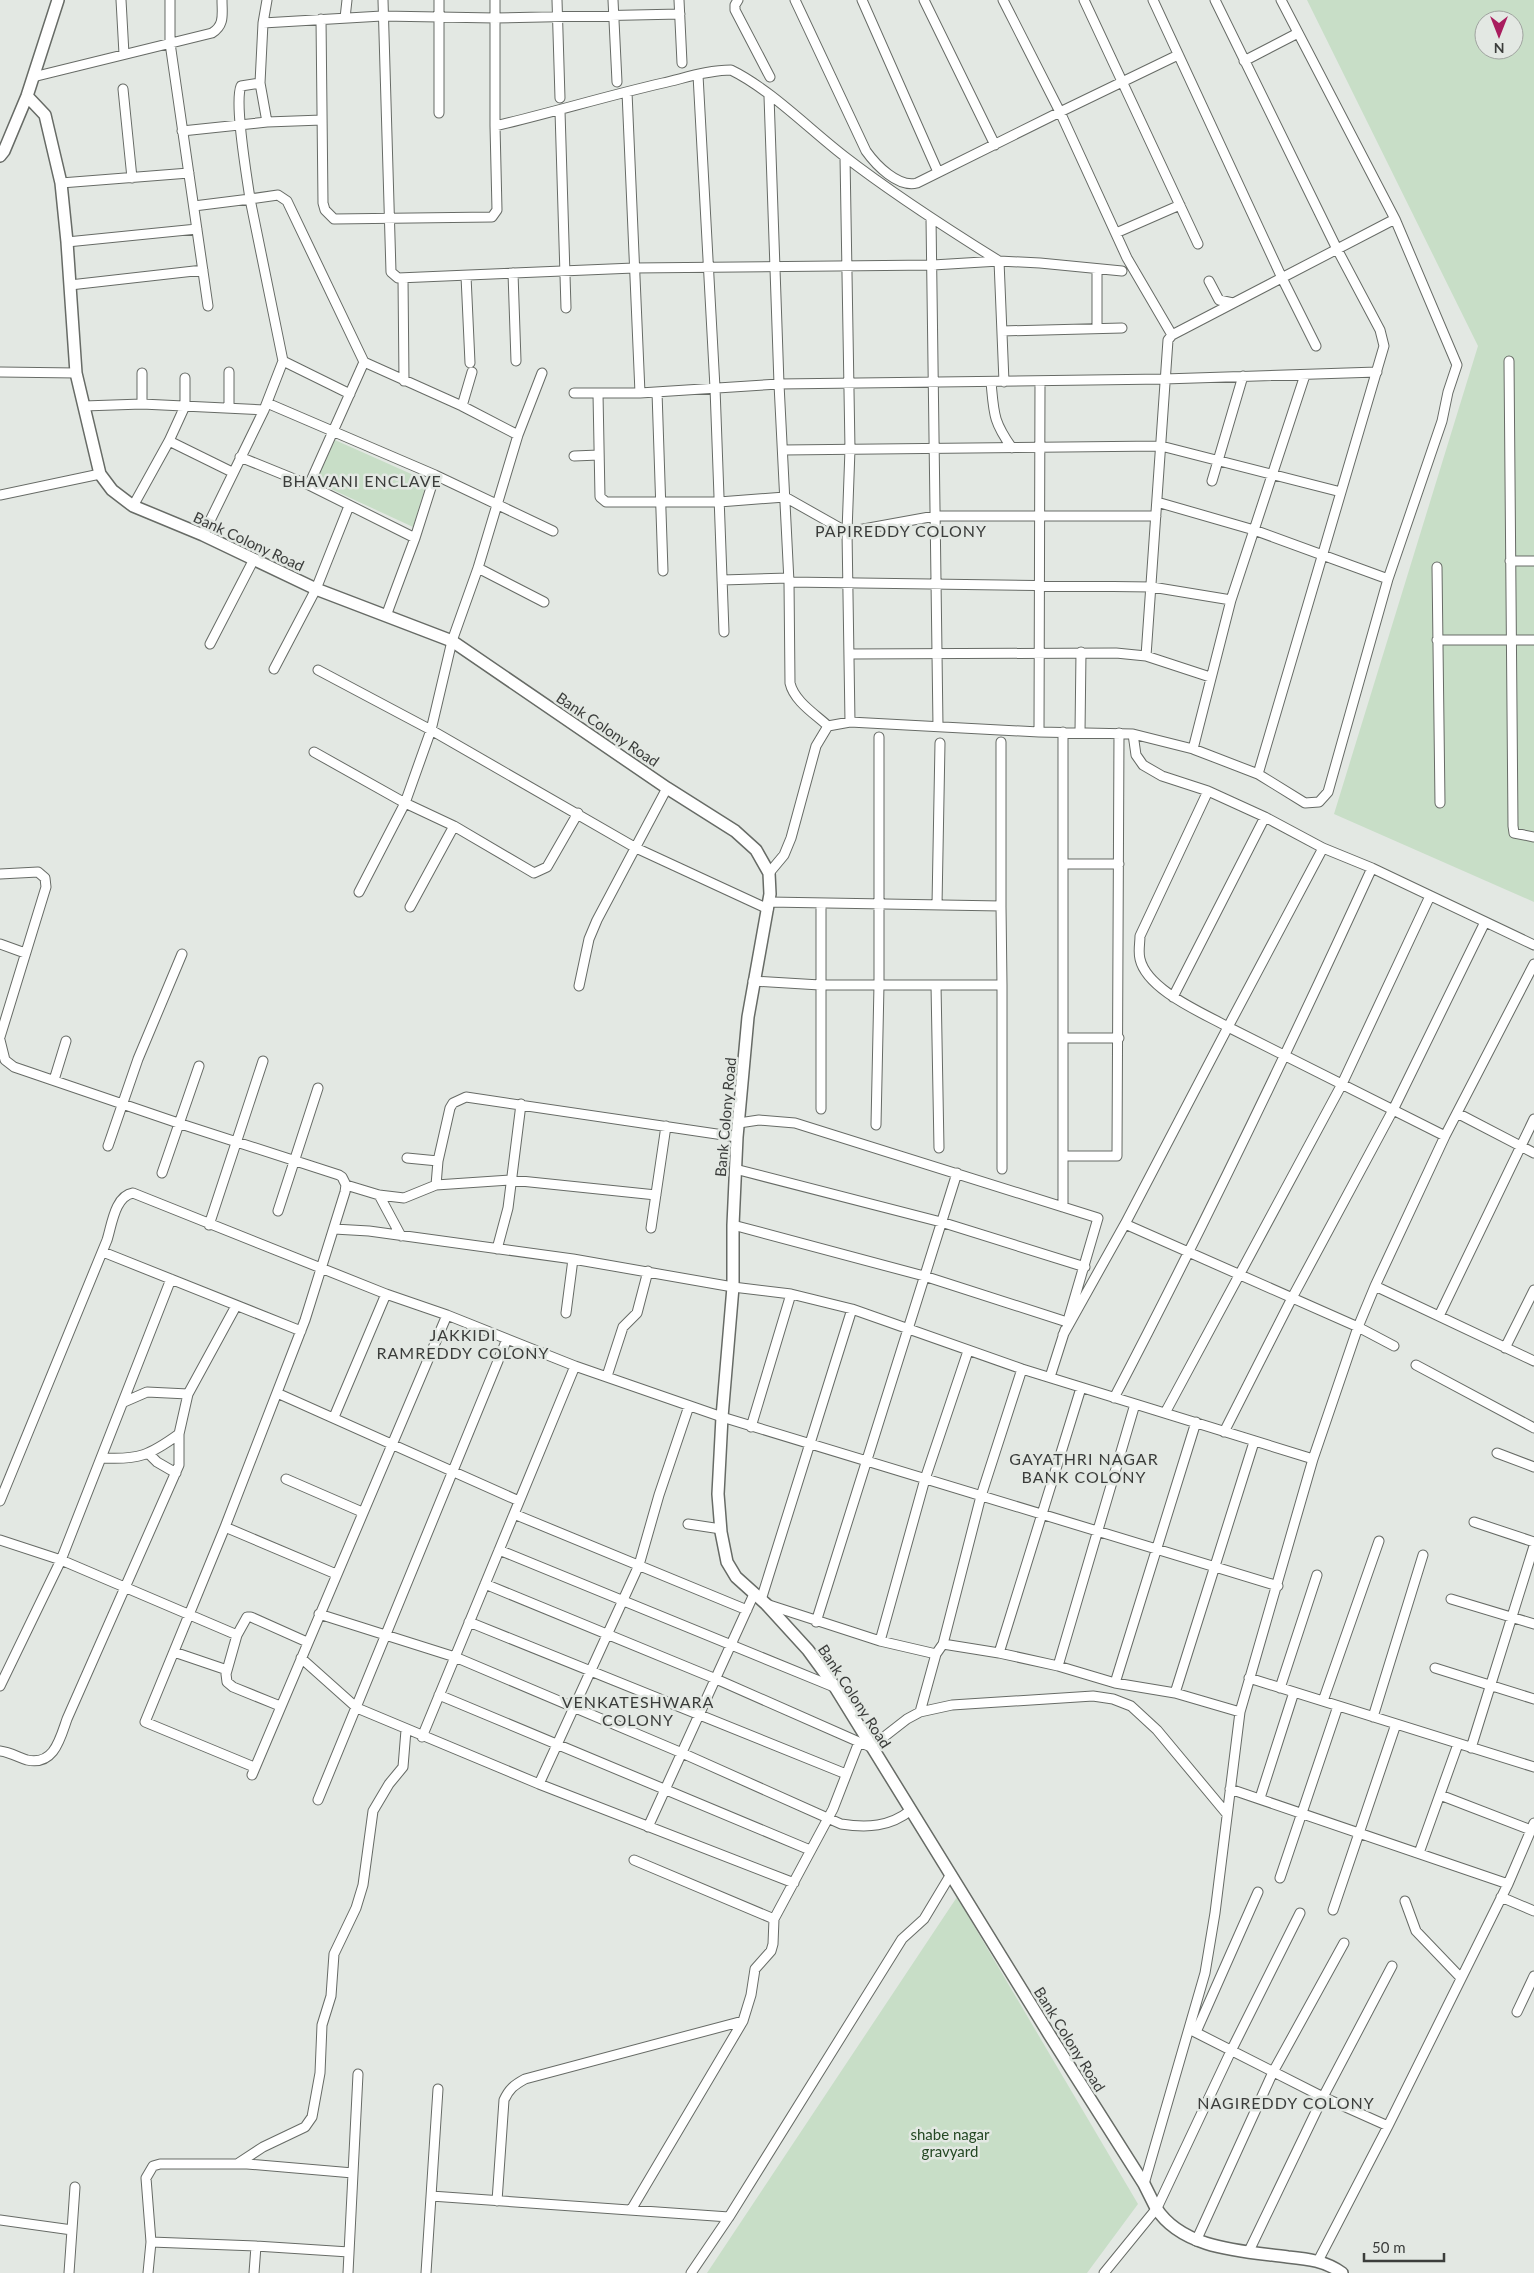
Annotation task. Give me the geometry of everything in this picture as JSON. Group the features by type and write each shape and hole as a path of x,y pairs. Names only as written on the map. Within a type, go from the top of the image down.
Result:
{"street":[{"path":"0,156 4,151 27,96 58,0"},
{"path":"121,0 124,54"},
{"path":"170,0 170,43 208,306"},
{"path":"33,77 212,34 219,29 222,21 222,0"},
{"path":"267,0 262,22 260,84 267,122"},
{"path":"345,18 347,0"},
{"path":"383,0 391,272 398,278 634,268 933,265 999,262 1040,263 1122,272"},
{"path":"439,0 439,113"},
{"path":"321,19 325,210 334,219 492,218 497,210 494,126 495,0"},
{"path":"557,0 560,98"},
{"path":"613,0 618,82"},
{"path":"679,0 682,63"},
{"path":"738,0 734,5 735,10 770,77"},
{"path":"795,0 870,157 902,183 909,185 1178,55"},
{"path":"862,0 938,172"},
{"path":"924,0 995,145"},
{"path":"1003,0 1060,112 1127,258 1172,335"},
{"path":"1084,0 1198,244"},
{"path":"1153,0 1282,278 1316,346"},
{"path":"1215,0 1337,249 1380,330 1384,346 1324,557 1258,774"},
{"path":"769,873 784,855 791,838 816,746 828,726 850,722 1039,732 1134,734 1193,750 1258,774 1305,803 1320,802 1328,792 1388,579 1442,421 1448,392 1457,365 1395,219 1281,0"},
{"path":"262,22 382,16 495,18 680,14"},
{"path":"1244,61 1298,34"},
{"path":"494,126 698,75 731,70 769,96 845,157 931,218 999,262"},
{"path":"698,75 715,388 724,632"},
{"path":"203,535 265,407 283,361 250,199 240,125 239,91 241,86 260,84"},
{"path":"123,89 132,178"},
{"path":"627,92 640,393"},
{"name":"Bank Colony Road","path":"27,96 45,115 61,183 76,373 100,474 112,490 133,506 203,535 316,589 452,641 666,788 735,831 756,850 769,873 768,905 748,1017 735,1169 733,1287 722,1417 718,1494 727,1562 732,1572 808,1650 835,1687 1144,2184 1157,2208 1180,2231 1196,2240 1250,2251 1318,2261 1342,2273"},
{"path":"769,96 779,384 789,580 790,683 792,692 828,726"},
{"path":"560,111 566,308"},
{"path":"182,131 267,122 322,120"},
{"path":"845,157 850,449 847,532 850,722"},
{"path":"61,183 189,172"},
{"path":"194,206 278,194 287,201 364,362 462,406 518,435"},
{"path":"1116,233 1180,205"},
{"path":"931,218 938,726"},
{"path":"1146,656 1152,587 1164,379 1167,345 1172,335 1395,219"},
{"path":"67,242 197,228"},
{"path":"999,262 1004,382"},
{"path":"1097,269 1097,328"},
{"path":"70,285 203,270"},
{"path":"514,273 516,362"},
{"path":"462,406 471,367 466,276"},
{"path":"403,278 404,381"},
{"path":"1209,281 1219,300 1233,303"},
{"path":"1002,331 1122,328"},
{"path":"283,361 350,394"},
{"path":"1509,361 1513,826 1514,833 1534,837"},
{"path":"308,485 364,362"},
{"path":"0,372 76,373"},
{"path":"229,372 229,407"},
{"path":"359,892 405,803 431,730 452,641 478,568 518,435 542,372"},
{"path":"574,393 640,393 779,384 849,382 1040,382 1377,372"},
{"path":"142,373 142,404"},
{"path":"1193,750 1230,600 1306,375"},
{"path":"1212,481 1242,376"},
{"path":"133,506 169,441 185,406 185,378"},
{"path":"990,382 993,412 998,427 1012,448"},
{"path":"1039,732 1040,382"},
{"path":"657,392 663,571"},
{"path":"598,394 601,500 606,502 719,502 785,497 847,532 935,516 1156,516"},
{"path":"84,406 142,404 265,407 333,431 497,503 553,531"},
{"path":"169,441 232,472"},
{"path":"782,450 1161,446 1341,492"},
{"path":"574,456 599,455"},
{"path":"240,457 308,485 415,538"},
{"path":"0,495 100,474"},
{"path":"386,616 415,538 435,475"},
{"path":"1157,502 1254,530 1388,579"},
{"path":"274,668 316,589 349,506"},
{"path":"210,644 254,559"},
{"path":"1510,561 1534,561"},
{"path":"1437,567 1440,803"},
{"path":"478,568 544,602"},
{"path":"722,580 1152,587 1230,600"},
{"path":"1437,640 1534,640"},
{"path":"1080,732 1081,652"},
{"path":"850,654 1116,653 1146,656 1210,678"},
{"path":"318,670 431,730 578,812 636,848 768,905 821,903 1000,906"},
{"path":"1063,732 1063,1207"},
{"path":"1063,1156 1116,1156 1119,1038 1119,733"},
{"path":"1134,734 1136,755 1143,765 1162,776 1208,791 1265,817 1323,848 1372,868 1534,945"},
{"path":"876,1125 879,985 879,737"},
{"path":"1001,742 1002,1169"},
{"path":"937,905 940,743"},
{"path":"314,752 405,803 454,826 534,873 548,868 578,812"},
{"path":"579,986 589,939 666,788"},
{"path":"1208,791 1140,936 1140,960 1147,975 1173,997 1228,1027 1445,1136"},
{"path":"1173,997 1265,817"},
{"path":"410,907 454,826"},
{"path":"1064,1335 1125,1224 1323,848"},
{"path":"1064,864 1119,864"},
{"path":"1114,1398 1190,1253 1286,1055 1372,868"},
{"path":"0,874 38,872 45,878 46,887 0,1036"},
{"path":"1165,1413 1342,1084 1430,896"},
{"path":"821,903 821,1109"},
{"path":"1224,1432 1292,1298 1393,1110 1485,922"},
{"path":"0,944 25,953"},
{"path":"108,1146 138,1059 182,954"},
{"path":"1144,2184 1192,2030 1205,1973 1215,1913 1240,1712 1278,1586 1313,1459 1358,1327 1375,1286 1445,1136 1534,964"},
{"path":"753,981 820,985 1002,985"},
{"path":"936,985 939,1148"},
{"path":"1064,1038 1119,1038"},
{"path":"0,1040 6,1060 14,1067 294,1162 339,1175 346,1185 334,1229 277,1393 225,1527 187,1615 145,1722 253,1771 391,1442 447,1315"},
{"path":"54,1080 66,1041"},
{"path":"209,1225 262,1062"},
{"path":"162,1173 199,1066"},
{"path":"278,1211 318,1088"},
{"path":"436,1185 438,1161 453,1103 466,1097 737,1137"},
{"path":"497,1249 508,1208 521,1104"},
{"path":"1458,1113 1534,1153"},
{"path":"1439,1316 1534,1119"},
{"path":"739,1123 777,1120 795,1123 1098,1218 1085,1267 1050,1377"},
{"path":"652,1228 666,1126"},
{"path":"407,1158 438,1161"},
{"path":"735,1169 941,1222 1085,1267"},
{"path":"816,1622 957,1173"},
{"path":"346,1185 379,1195 404,1198 436,1185 511,1180 656,1195"},
{"path":"0,1501 102,1252 120,1200 126,1194 139,1195 209,1225 386,1294 447,1315 575,1366 689,1406 751,1427 1278,1586"},
{"path":"379,1195 401,1236"},
{"path":"1125,1224 1358,1327 1394,1346"},
{"path":"733,1225 924,1276 1068,1322"},
{"path":"334,1229 573,1259 733,1287 791,1294 852,1309 968,1351 1080,1388 1313,1459"},
{"path":"102,1252 300,1331"},
{"path":"566,1313 573,1259"},
{"path":"607,1376 623,1327 637,1313 648,1271"},
{"path":"0,1686 61,1560 171,1279"},
{"path":"1375,1286 1534,1361"},
{"path":"1505,1348 1534,1290"},
{"path":"334,1417 386,1294"},
{"path":"751,1427 791,1294"},
{"path":"0,1751 28,1760 38,1760 48,1757 57,1748 67,1719 180,1465 179,1434 188,1394 236,1306"},
{"path":"648,1827 746,1610 760,1599 852,1309"},
{"path":"318,1800 506,1340"},
{"path":"880,1640 925,1479 968,1351"},
{"path":"1416,1365 1534,1428"},
{"path":"422,1737 575,1366"},
{"path":"920,1712 936,1654 943,1644 981,1496 1022,1369"},
{"path":"999,1653 1080,1388"},
{"path":"124,1402 147,1392 188,1394"},
{"path":"277,1393 391,1442 519,1501"},
{"path":"1058,1666 1136,1404"},
{"path":"539,1784 639,1565 659,1495 689,1406"},
{"path":"1115,1683 1196,1422"},
{"path":"102,1458 124,1459 149,1454 179,1434"},
{"path":"1175,1693 1254,1442"},
{"path":"1497,1453 1534,1466"},
{"path":"149,1454 157,1462 176,1473"},
{"path":"286,1479 362,1512"},
{"path":"514,1514 746,1610"},
{"path":"1474,1522 1534,1542"},
{"path":"688,1524 721,1528"},
{"path":"225,1527 336,1574"},
{"path":"0,1540 61,1560 237,1635"},
{"path":"1323,1701 1379,1541"},
{"path":"1471,1748 1534,1546"},
{"path":"499,1550 835,1687"},
{"path":"1373,1717 1423,1555"},
{"path":"1280,1688 1317,1575"},
{"path":"485,1584 716,1679 871,1747 907,1719 920,1712 952,1705 1006,1700 1093,1696 1113,1699 1131,1706 1157,1730 1227,1814"},
{"path":"760,1599 816,1622 936,1654"},
{"path":"1451,1599 1534,1624"},
{"path":"319,1614 455,1657 682,1753 841,1824 870,1827 900,1818 910,1810"},
{"path":"280,1706 233,1687 227,1682 227,1670 237,1635 247,1617 307,1642"},
{"path":"469,1622 846,1774"},
{"path":"943,1644 999,1653 1058,1666 1115,1683 1175,1693 1240,1712"},
{"path":"174,1652 227,1670"},
{"path":"300,1658 357,1708 422,1737 539,1784 794,1883"},
{"path":"1435,1668 1490,1687 1534,1699"},
{"path":"1249,1678 1534,1767"},
{"path":"1260,1798 1294,1692"},
{"path":"439,1695 810,1850"},
{"path":"1280,1878 1338,1706"},
{"path":"1333,1910 1396,1724"},
{"path":"237,2164 263,2147 305,2127 312,2117 320,2072 322,2025 331,1996 334,1954 356,1908 363,1885 373,1811 389,1784 403,1767 406,1730"},
{"path":"631,2210 744,2021 751,1996 755,1969 771,1951 774,1919 829,1818 859,1742"},
{"path":"1419,1853 1458,1744"},
{"path":"1230,1789 1302,1812 1508,1884"},
{"path":"1318,2261 1388,2126 1508,1884 1532,1826 1440,1796"},
{"path":"634,1860 774,1919"},
{"path":"691,2273 729,2217 902,1939 924,1919 951,1874"},
{"path":"1192,2030 1258,1892"},
{"path":"1501,1897 1534,1911"},
{"path":"1405,1901 1416,1931 1461,1978"},
{"path":"1104,2273 1157,2208 1230,2051 1300,1913"},
{"path":"1196,2240 1273,2072 1344,1943"},
{"path":"1250,2251 1323,2097 1392,1966"},
{"path":"1517,2012 1534,1976"},
{"path":"497,2201 504,2100 509,2090 516,2084 525,2079 744,2021"},
{"path":"1192,2030 1323,2097 1388,2126"},
{"path":"348,2273 358,2074"},
{"path":"426,2273 438,2089"},
{"path":"148,2273 151,2242 146,2178 153,2166 160,2164 237,2164 353,2173"},
{"path":"69,2273 75,2187"},
{"path":"431,2196 729,2217"},
{"path":"0,2220 72,2230"},
{"path":"151,2242 349,2252"},
{"path":"254,2273 256,2246"}],"green space":[{"path":"1307,0 1534,0 1534,902 1334,814 1478,346"},
{"path":"335,440 427,481 413,527 316,482"},
{"name":"shabe nagar gravyard","path":"957,1897 1138,2204 1087,2273 707,2273"}],"district":[{"name":"BHAVANI ENCLAVE","path":"362,480"},
{"name":"PAPIREDDY COLONY","path":"901,530"},
{"name":"JAKKIDI RAMREDDY COLONY","path":"463,1343"},
{"name":"GAYATHRI NAGAR BANK COLONY","path":"1084,1467"},
{"name":"VENKATESHWARA COLONY","path":"638,1710"},
{"name":"NAGIREDDY COLONY","path":"1286,2102"}]}
